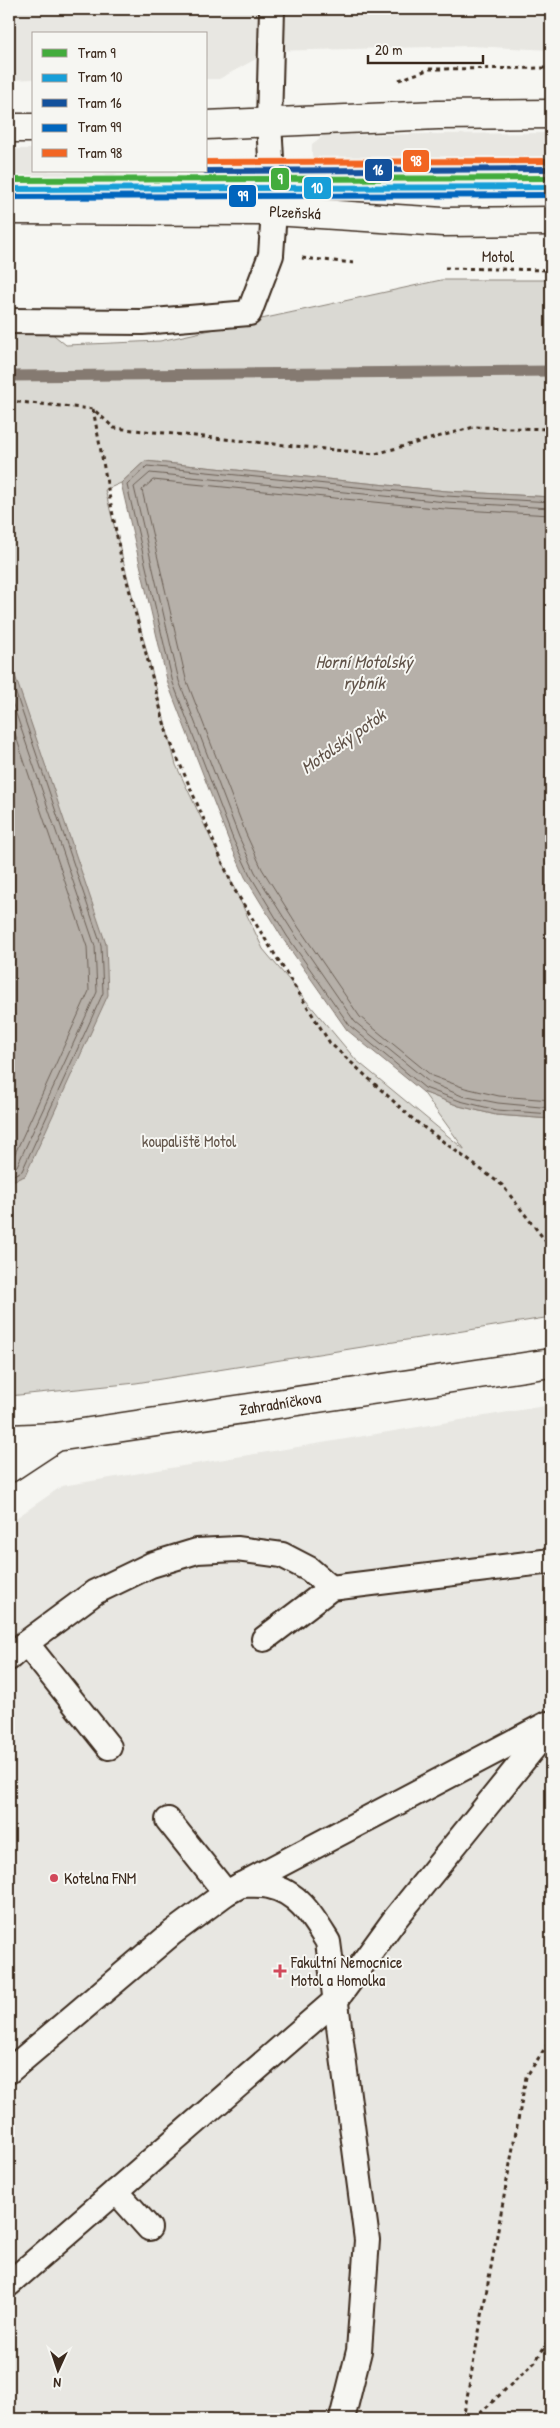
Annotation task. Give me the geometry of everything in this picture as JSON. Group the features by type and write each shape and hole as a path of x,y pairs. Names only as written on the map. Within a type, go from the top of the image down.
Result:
{"main road":[{"path":"208,126 438,115 551,114"},
{"path":"9,128 32,128"},
{"name":"Plzeňská","path":"9,210 274,211 443,222 551,221"},
{"name":"Zahradníčkova","path":"9,1439 56,1437 551,1363"},
{"path":"9,1468 56,1437"}],"lane":[{"path":"9,321 142,322 248,313 271,255 274,211 269,123 272,9"},
{"path":"108,1747 17,1650 95,1592 151,1564 197,1551 237,1549 282,1555 309,1569 331,1588"},
{"path":"264,1639 331,1588 551,1561"},
{"path":"9,2071 172,1933 234,1889 551,1724"},
{"path":"9,2284 336,2000 395,1919 551,1724"},
{"path":"168,1820 234,1889"},
{"path":"234,1889 269,1885 288,1892 309,1911 328,1942 366,2240 359,2351 342,2419"},
{"path":"116,2191 149,2228"}],"path":[{"path":"395,82 430,69 551,68"},
{"path":"296,258 354,263"},
{"name":"Motol","path":"445,268 551,270"},
{"path":"9,401 93,408 114,428 375,454 474,427 551,428"},
{"path":"93,408 121,558 167,734 234,889 330,1043 414,1120 502,1185 551,1248"},
{"path":"463,2419 526,2077 551,2039"},
{"path":"474,2419 534,2362 551,2336"}],"shaded area":[{"path":"9,9 551,9 551,50 471,46 271,51 219,79 208,79 208,32 32,32 32,79 12,80 9,73"},
{"path":"551,133 551,200 324,195 312,186 312,144 324,135"},
{"path":"9,149 32,149 32,172 176,172 175,186 166,192 9,193"},
{"name":"Fakultní Nemocnice Motol a Homolka","path":"551,1405 551,2419 9,2419 9,1523 62,1486"}],"green space":[{"name":"koupaliště Motol","path":"441,280 551,280 551,497 447,491 145,461 121,483 105,490 176,765 263,949 356,1060 465,1150 423,1092 459,1106 496,1115 551,1119 551,1317 136,1383 9,1396 9,326 49,331 66,345 160,341"}],"water":[{"name":"Horní Motolský rybník","path":"145,461 447,491 551,497 551,1119 496,1115 459,1106 423,1092 347,1030 283,939 245,877 229,841 168,684 121,483"},
{"path":"9,658 106,944 108,995 25,1176 9,1182"}],"waterway":[{"path":"9,376 551,371"}],"tram line":[{"name":"98","path":"208,162 551,161"},
{"name":"16","path":"208,171 551,169"},
{"name":"9","path":"9,180 551,178"},
{"name":"10","path":"9,189 551,187"},
{"name":"99","path":"9,197 551,195"}],"place":[{"name":"Kotelna FNM","path":"54,1878"},
{"name":"Fakultní Nemocnice Motol a Homolka","path":"280,1971"}],"water label":[{"name":"Motolský potok","path":"343,741"}]}
